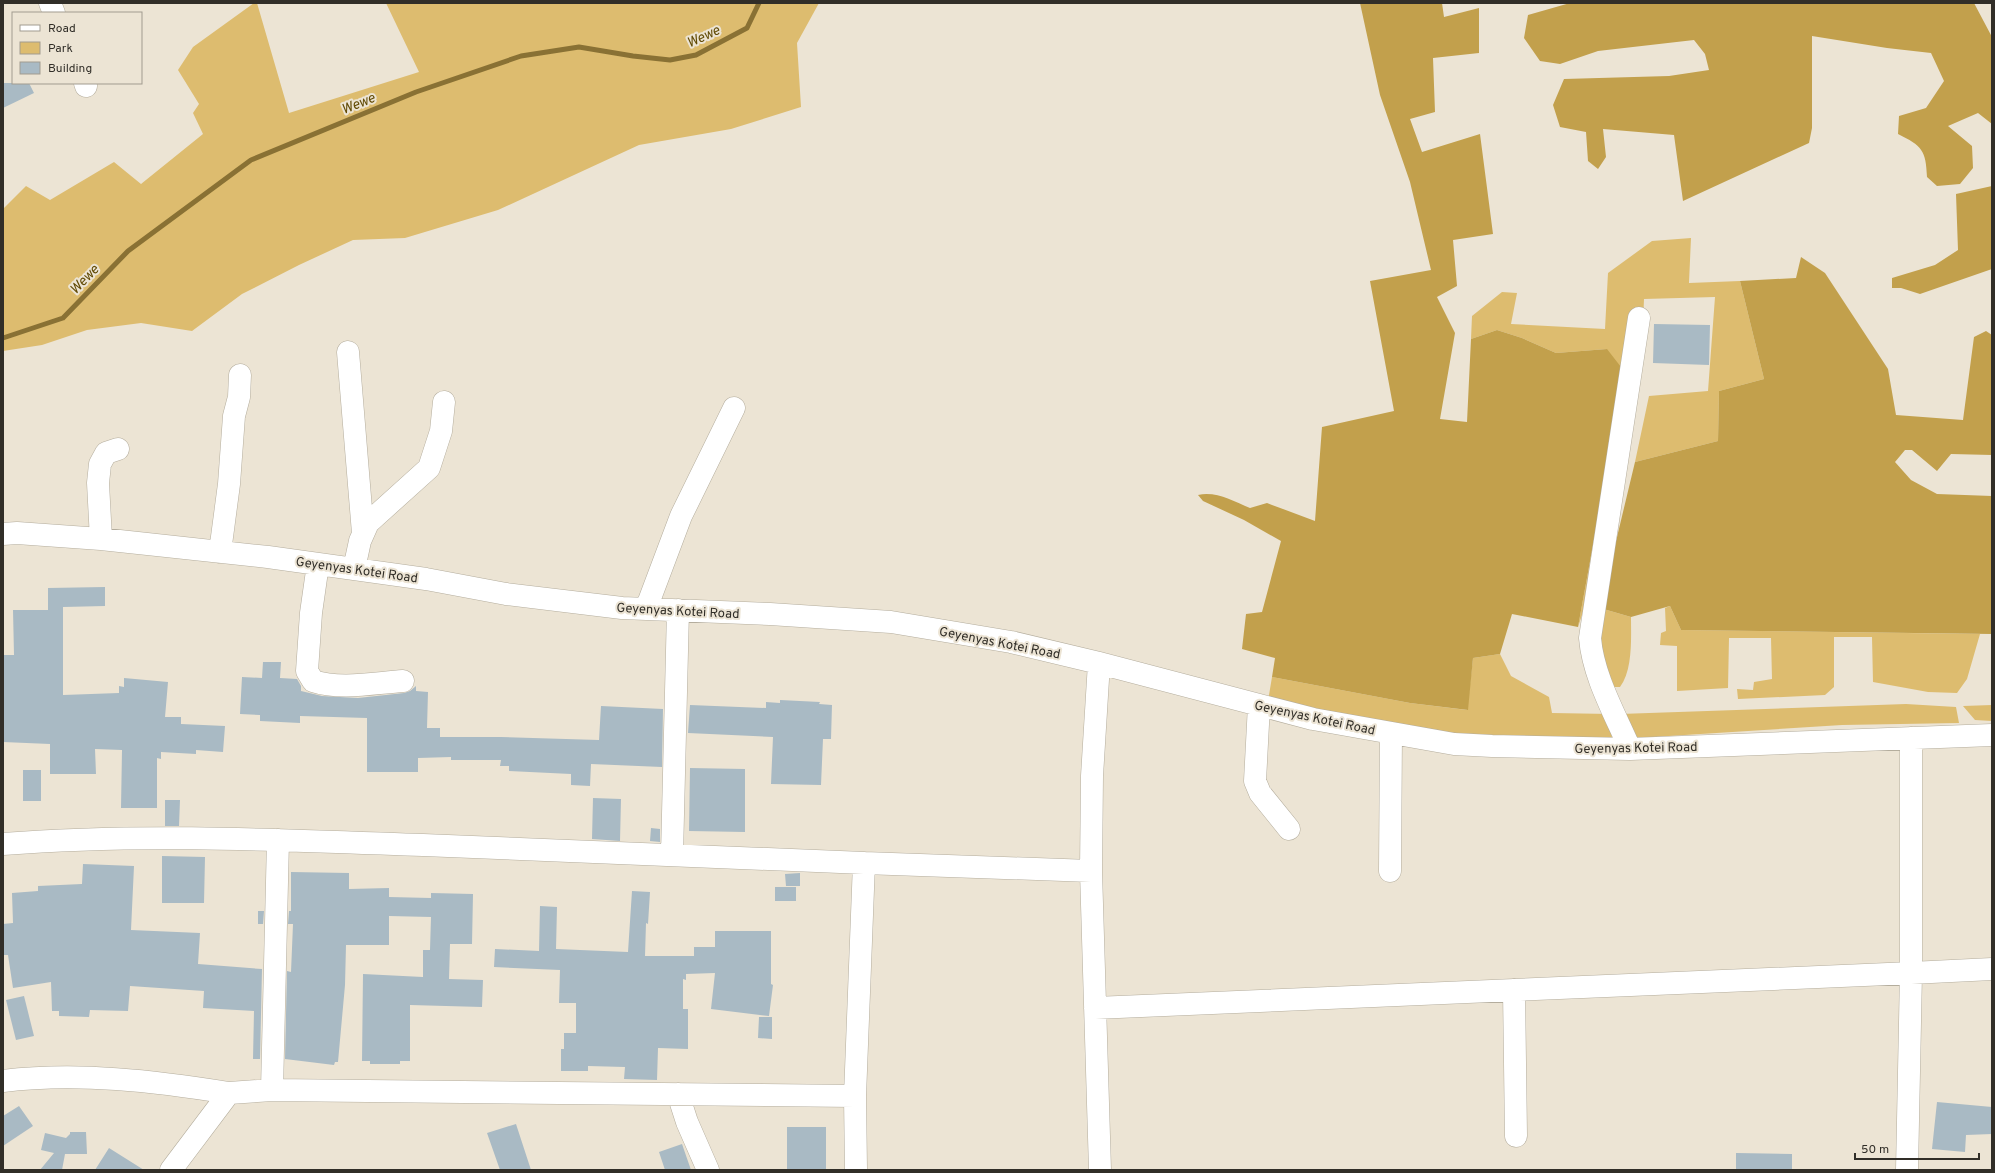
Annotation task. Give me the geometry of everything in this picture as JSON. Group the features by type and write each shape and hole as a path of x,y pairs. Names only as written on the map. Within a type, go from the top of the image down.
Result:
{"street":[{"path":"1630,749 1597,672 1591,653 1590,638 1639,318"},
{"path":"348,352 363,534"},
{"path":"220,552 230,484 234,416 239,397 240,374"},
{"path":"354,569 360,541 368,523 429,468 440,431 444,402"},
{"path":"646,609 681,516 734,408"},
{"path":"101,539 98,484 100,464 106,453 118,449"},
{"name":"Geyenyas Kotei Road","path":"3,534 17,533 101,539 220,552 426,579 506,594 646,609 891,622 1011,642 1100,663 1313,719 1447,743 1492,746 1630,749 1992,736"},
{"path":"318,564 311,612 307,671 313,681 323,685 403,681"},
{"path":"672,855 678,610"},
{"path":"1100,663 1092,776 1091,871 1100,1170"},
{"path":"1259,705 1255,781 1260,793 1289,829"},
{"path":"1390,871 1392,733"},
{"path":"1907,1170 1911,973 1911,738"},
{"path":"3,844 72,838 278,840 1091,871"},
{"path":"272,1090 278,840"},
{"path":"856,1170 856,1096 864,863"},
{"path":"1095,1008 1992,969"},
{"path":"1514,990 1516,1136"},
{"path":"3,1081 26,1078 101,1079 162,1082 229,1093 272,1090 856,1096"},
{"path":"171,1170 229,1093"},
{"path":"678,1094 687,1122 708,1170"}],"green space":[{"path":"254,3 257,3 289,113 419,72 386,3 819,3 797,43 801,107 731,129 639,145 498,210 405,238 353,240 242,294 192,331 141,323 87,330 42,345 3,351 3,209 26,186 50,200 114,162 141,184 203,134 193,113 199,104 178,70 193,47"},
{"path":"1691,238 1689,283 1740,281 1764,379 1719,391 1718,441 1635,462 1649,396 1708,391 1715,297 1644,299 1641,372 1587,600 1578,627 1610,452 1607,349 1556,353 1522,338 1497,330 1471,339 1472,316 1502,292 1517,293 1511,324 1605,329 1608,273 1652,241"},
{"path":"1670,606 1681,630 1980,634 1967,679 1957,693 1928,692 1873,682 1872,637 1834,637 1834,687 1825,695 1738,699 1737,689 1753,690 1754,682 1772,679 1771,638 1729,638 1728,688 1677,691 1677,646 1660,645 1661,633 1666,631 1665,608"},
{"path":"1600,608 1631,617 1629,663 1624,680 1620,687 1612,687 1593,639"},
{"path":"1500,654 1511,676 1549,697 1552,713 1611,714 1612,741 1440,734 1268,701 1272,677 1410,703 1467,710 1473,658"},
{"path":"1906,704 1956,707 1959,723 1842,725 1637,738 1620,714"},
{"path":"1992,705 1992,721 1975,720 1963,706"}],"shaded area":[{"path":"1360,3 1442,3 1444,17 1479,8 1479,53 1433,58 1435,112 1410,119 1422,152 1480,134 1493,234 1453,240 1457,286 1437,297 1455,333 1440,419 1467,422 1471,339 1497,330 1522,338 1556,353 1607,349 1621,367 1610,452 1578,627 1512,614 1500,654 1473,658 1468,710 1410,703 1272,677 1275,658 1242,649 1246,614 1262,612 1281,541 1244,520 1203,501 1198,495 1211,494 1250,508 1267,503 1315,521 1322,427 1394,411 1370,281 1431,270 1410,182 1380,95"},
{"path":"1570,3 1974,3 1992,37 1992,124 1978,113 1948,126 1972,146 1973,168 1960,184 1937,186 1927,177 1924,155 1921,150 1913,142 1898,134 1899,116 1926,108 1944,81 1931,53 1887,48 1812,36 1812,128 1809,143 1683,201 1674,135 1603,129 1606,157 1598,169 1588,161 1586,132 1560,127 1553,105 1564,79 1669,76 1709,70 1705,54 1694,40 1598,51 1560,64 1540,61 1524,38 1528,15"},
{"path":"1992,186 1992,269 1920,294 1901,288 1892,288 1892,278 1935,265 1958,250 1956,194"},
{"path":"1801,257 1825,273 1888,369 1896,415 1963,420 1974,337 1986,331 1992,335 1992,455 1951,454 1937,471 1912,450 1905,450 1895,462 1911,480 1937,494 1992,496 1992,634 1681,630 1670,606 1631,617 1600,608 1635,462 1718,441 1719,391 1764,379 1740,281 1796,278"}],"building":[{"path":"3,83 30,84 34,93 3,108"},
{"path":"1654,324 1710,325 1709,365 1653,363"},
{"path":"105,587 105,606 63,607 63,695 119,693 119,686 124,687 124,678 168,682 165,717 181,717 181,724 225,726 223,752 196,750 196,754 161,752 161,759 157,758 157,808 121,808 122,750 95,749 96,774 50,774 50,744 3,742 3,655 14,655 13,610 48,610 48,588"},
{"path":"263,662 281,662 280,678 297,679 301,686 301,691 322,696 358,698 404,693 410,691 416,686 416,691 428,692 427,728 440,728 440,737 599,740 601,706 663,709 662,767 591,764 590,786 571,785 571,774 509,771 509,766 500,766 501,760 451,760 451,757 418,758 418,772 367,772 367,718 300,716 300,723 260,721 260,715 240,714 242,677 262,678"},
{"path":"780,700 820,702 819,704 832,705 831,739 823,739 821,785 771,784 773,737 688,733 690,705 766,708 766,702 780,703"},
{"path":"690,768 745,769 745,832 689,831"},
{"path":"23,770 41,770 41,801 23,801"},
{"path":"593,798 621,799 620,841 592,839"},
{"path":"165,800 180,800 179,826 165,826"},
{"path":"651,828 660,829 660,842 650,841"},
{"path":"162,856 205,857 204,903 162,903"},
{"path":"83,864 134,866 131,930 200,933 198,964 262,969 260,1059 253,1059 254,1011 203,1008 204,991 130,986 128,1011 90,1010 89,1017 59,1016 59,1011 52,1011 51,982 13,988 8,955 3,955 3,924 13,923 12,893 38,891 38,886 82,884"},
{"path":"291,872 349,873 349,889 389,888 389,897 431,898 431,893 473,894 472,944 450,944 449,979 483,980 482,1007 410,1005 410,1061 400,1061 400,1064 370,1064 370,1061 362,1061 363,974 423,977 423,950 430,950 431,917 389,916 389,945 346,945 345,985 338,1062 335,1062 334,1065 285,1059 287,971 291,972 293,924 288,924 289,911 291,911"},
{"path":"800,873 800,886 786,886 785,874"},
{"path":"775,887 796,887 796,901 775,901"},
{"path":"632,891 650,892 648,924 646,923 645,956 694,956 694,947 715,947 715,931 771,931 771,984 773,985 769,1016 711,1009 715,973 686,974 686,980 683,979 683,1009 688,1009 688,1049 658,1048 657,1080 624,1079 625,1067 588,1066 588,1071 561,1071 561,1049 564,1049 564,1033 576,1033 576,1003 559,1003 560,970 494,967 495,949 539,951 540,906 557,907 556,949 628,952"},
{"path":"258,911 264,911 263,924 258,924"},
{"path":"24,996 34,1036 16,1040 6,1000"},
{"path":"759,1017 772,1017 772,1039 758,1038"},
{"path":"1937,1102 1992,1107 1992,1134 1966,1135 1965,1152 1932,1149"},
{"path":"19,1106 33,1126 3,1146 3,1116"},
{"path":"516,1124 531,1170 500,1170 487,1133"},
{"path":"787,1127 826,1127 826,1170 787,1170"},
{"path":"70,1132 86,1132 87,1154 65,1154 62,1170 40,1170 54,1153 41,1150 45,1133 66,1138"},
{"path":"682,1144 691,1170 665,1170 659,1152"},
{"path":"109,1148 144,1170 95,1170"},
{"path":"1736,1153 1792,1154 1792,1170 1736,1170"}],"waterway":[{"name":"Wewe","path":"3,338 63,318 128,251 251,160 416,92 521,56 579,47 633,56 670,60 696,55 747,28 759,3"}]}
